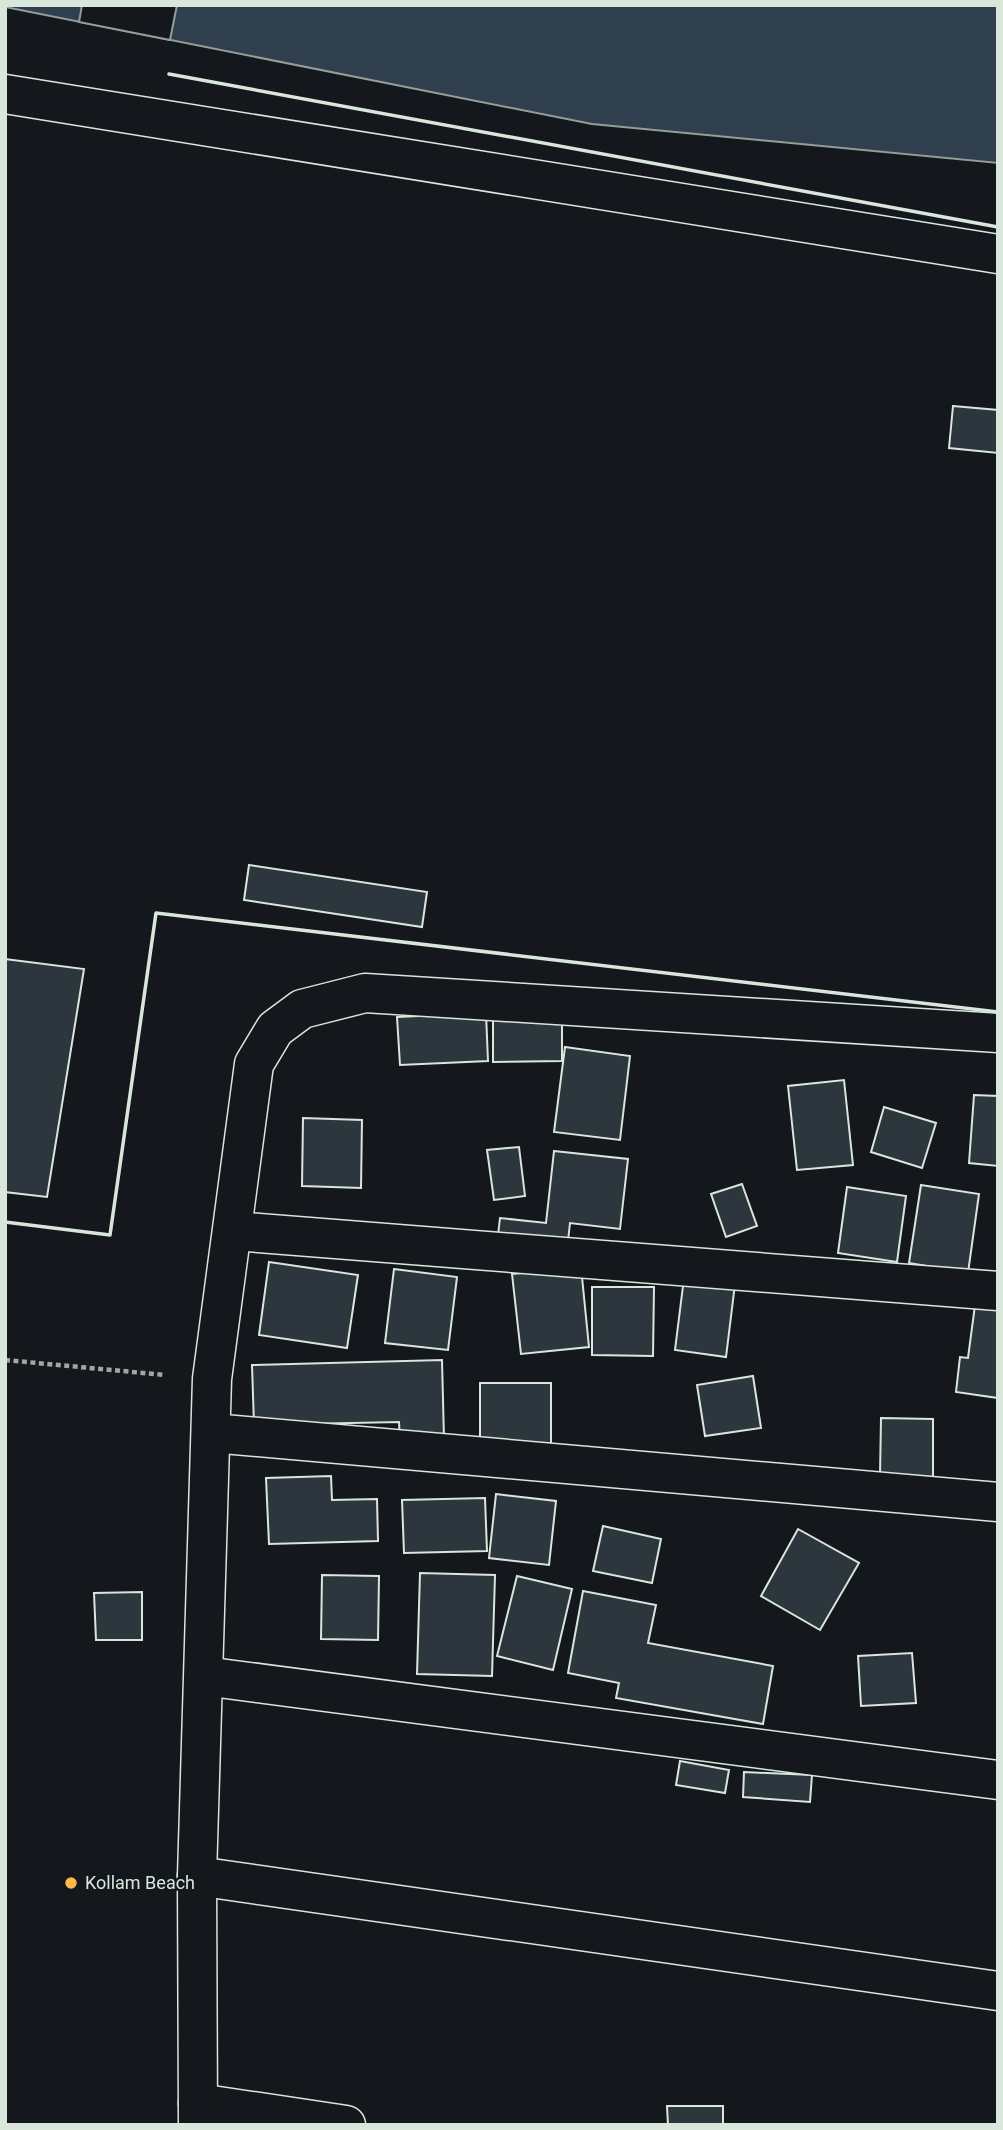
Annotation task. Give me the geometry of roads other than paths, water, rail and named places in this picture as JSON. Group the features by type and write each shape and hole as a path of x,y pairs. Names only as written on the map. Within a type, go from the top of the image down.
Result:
{"street":[{"path":"5,94 998,254"},
{"path":"346,2125 198,2114 197,1876 212,1379 254,1064 275,1029 302,1009 365,993 998,1033"},
{"path":"233,1231 998,1291"},
{"path":"212,1433 998,1503"},
{"path":"204,1676 998,1780"},
{"path":"197,1876 998,1991"}],"water":[{"path":"5,5 998,5 998,163 592,124"}],"place":[{"name":"Kollam Beach","path":"71,1883"}]}
